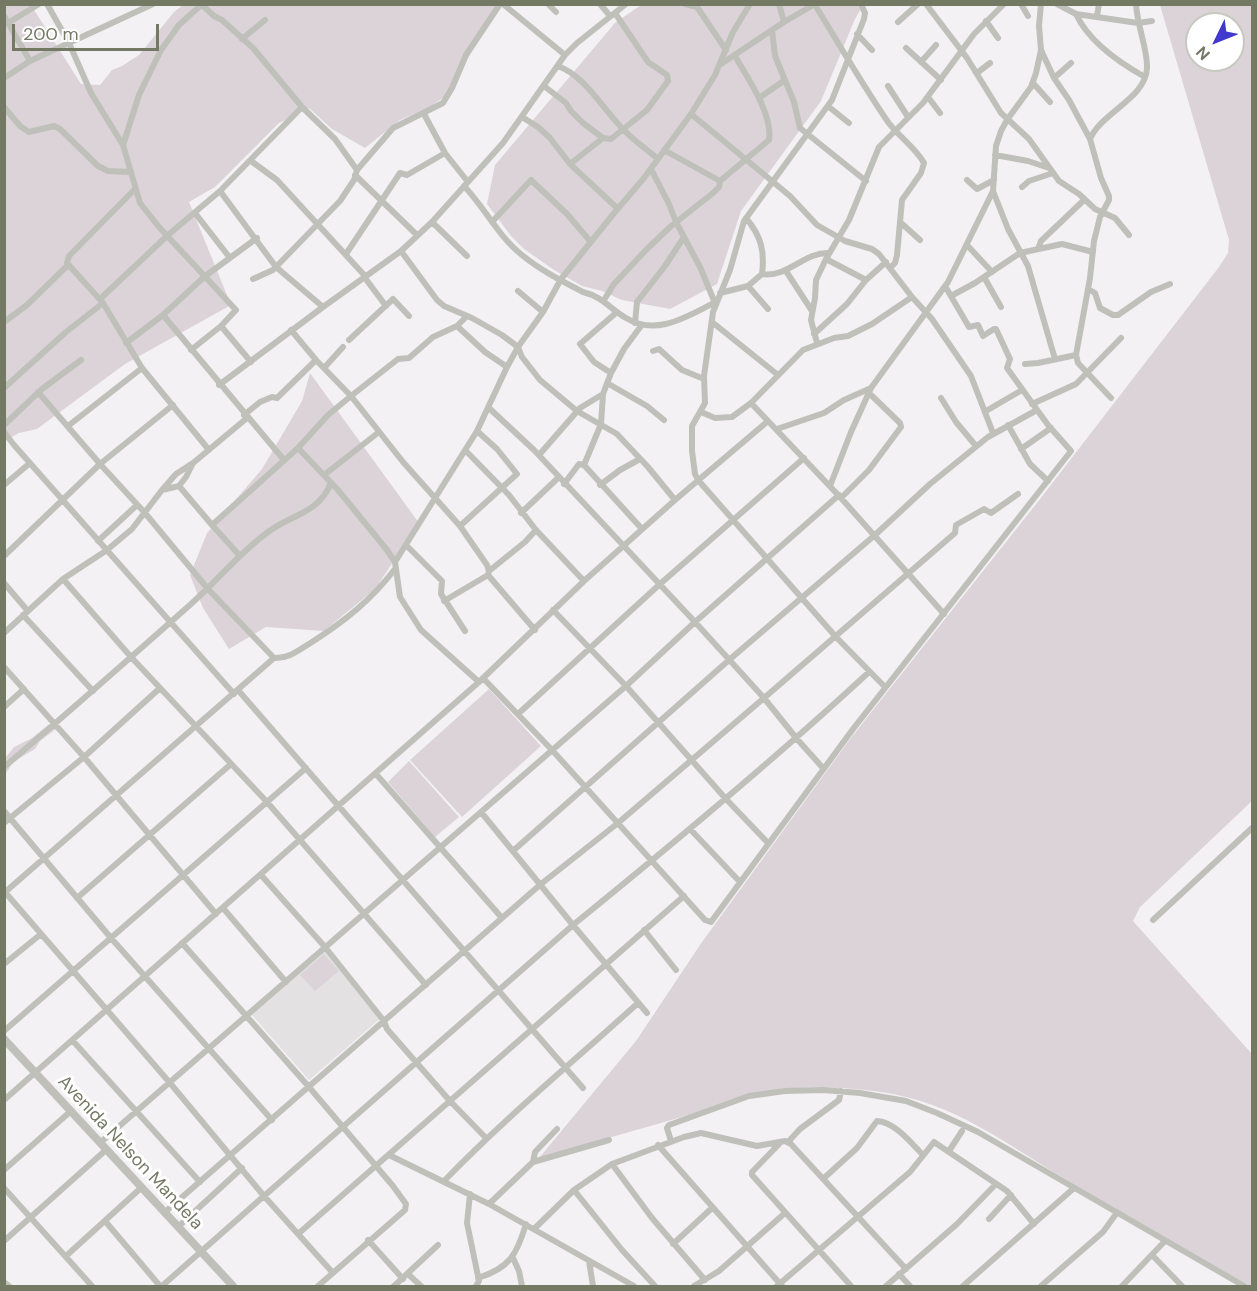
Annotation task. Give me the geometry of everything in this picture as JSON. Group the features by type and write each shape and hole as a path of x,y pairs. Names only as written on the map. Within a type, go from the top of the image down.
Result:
{"street":[{"path":"30,62 6,20 39,4"},
{"path":"47,4 69,43 91,93 123,145 135,189 144,209 236,310 221,326 191,350"},
{"path":"4,78 30,62 141,7 153,4"},
{"path":"253,279 276,267 340,201 356,173 393,128 443,103 448,97 466,55 501,4 565,56"},
{"path":"548,4 556,12"},
{"path":"544,86 566,103 583,123 603,138 611,139 652,104 669,78 648,62 613,14 600,4"},
{"path":"219,385 401,251 432,222 503,143 565,56 626,4"},
{"path":"685,4 697,7 726,50"},
{"path":"333,1273 264,1196 5,892 274,658 286,657 342,623 380,589 466,451 518,347 543,312 561,279 651,169 691,114 721,64 733,32 750,4"},
{"path":"779,4 784,22"},
{"path":"871,4 863,7 864,19 828,107 746,218 716,302 704,379 706,394 701,412 691,432 698,480 836,637 885,687"},
{"path":"898,22 918,4"},
{"path":"926,4 977,73 995,106 1006,120 1029,139 1059,181 1095,209 1115,218 1129,235"},
{"path":"817,344 811,320 816,280 827,256 849,220 881,144 928,97 986,21 1004,4"},
{"path":"1021,4 1028,16"},
{"path":"830,486 850,432 870,391 945,286 993,191 996,146 1006,120 1033,83 1041,50 1039,26 1041,4"},
{"path":"1057,4 1076,14 1138,23 1152,21"},
{"path":"1097,16 1099,4"},
{"path":"1090,139 1096,126 1137,91 1145,76 1147,63 1136,4"},
{"path":"123,145 142,88 161,50 178,25 201,5 261,57 302,107 335,139 356,173 381,202 417,236"},
{"path":"721,64 784,22 815,5 895,132 916,151 924,164 921,173 902,200 897,255 895,263 890,268"},
{"path":"1076,14 1082,27 1091,38 1112,55 1145,76"},
{"path":"242,39 265,20"},
{"path":"986,21 998,38"},
{"path":"772,30 775,56 794,102 800,128 866,181"},
{"path":"858,34 872,50"},
{"path":"921,62 936,45"},
{"path":"906,48 941,80"},
{"path":"1041,50 1053,78 1069,100 1090,139 1101,178 1109,196 1102,212 1093,252 1076,355 1078,363 1111,398"},
{"path":"604,300 614,284 659,237 713,193 719,187 720,181 767,143 770,137 759,98 735,56"},
{"path":"977,73 990,63"},
{"path":"1053,78 1071,63"},
{"path":"558,66 566,69 587,87 623,129 658,159"},
{"path":"759,98 786,80"},
{"path":"1033,83 1050,102"},
{"path":"888,87 908,117"},
{"path":"928,97 939,113"},
{"path":"4,107 20,126 29,132 54,126 60,129 98,166 108,171 130,172"},
{"path":"4,388 220,191 302,107"},
{"path":"828,107 849,123"},
{"path":"424,114 445,153 492,222 522,255 549,273 583,292 604,300 617,312 638,324 663,325 716,302"},
{"path":"691,114 790,196 813,221 852,244 872,249 886,262 926,312 971,376 993,433"},
{"path":"522,117 550,138 570,164 617,208"},
{"path":"570,164 603,138"},
{"path":"664,150 720,181"},
{"path":"346,254 400,173 407,175 445,153"},
{"path":"995,155 1028,161 1052,171"},
{"path":"251,161 277,180 346,254 366,277 386,306"},
{"path":"651,169 716,302"},
{"path":"1022,187 1029,181 1052,171"},
{"path":"492,222 531,180 590,241"},
{"path":"967,180 977,189 994,180"},
{"path":"4,322 27,305 68,265 69,256 135,189"},
{"path":"220,191 276,267 323,308"},
{"path":"993,191 1028,266 1055,359"},
{"path":"1038,249 1041,241 1084,200"},
{"path":"195,213 230,258"},
{"path":"720,293 747,286 762,273 764,251 746,218"},
{"path":"432,222 467,256"},
{"path":"900,222 920,240"},
{"path":"584,465 601,424 603,394 607,383 638,324 637,302 684,237"},
{"path":"126,343 163,315 204,277 256,238"},
{"path":"967,244 992,272"},
{"path":"951,296 1020,253 1062,244 1093,252"},
{"path":"401,251 437,300 444,306 502,335 518,347 534,375 577,411 617,434 675,500"},
{"path":"762,273 769,275 786,271 813,255 827,256 866,280"},
{"path":"814,334 847,304 866,280 886,262"},
{"path":"68,265 101,301 142,368 209,450"},
{"path":"786,271 812,311"},
{"path":"984,277 1001,307"},
{"path":"1088,289 1095,293 1098,304 1104,311 1118,315 1150,292 1170,284"},
{"path":"747,286 768,309"},
{"path":"298,448 332,483 387,550 395,566 400,597 421,630 518,714 705,920 711,922 823,768 1071,451 1007,368 1010,358 996,329 983,336 978,325 969,327 945,286"},
{"path":"518,291 543,312"},
{"path":"701,412 715,418 732,417 751,403 803,350 834,338 848,336 872,324 912,297"},
{"path":"349,340 393,299 410,316"},
{"path":"611,373 594,362 580,345 617,312"},
{"path":"163,315 219,385 284,460"},
{"path":"212,525 298,448 328,415 351,396 398,359 409,358 433,337 457,326 467,316"},
{"path":"712,322 778,375"},
{"path":"221,326 251,362"},
{"path":"457,326 485,352 507,368"},
{"path":"291,330 315,360 351,396 459,526 489,573 535,630"},
{"path":"514,850 729,660 875,536 911,500 993,433 1070,388 1088,373 1121,338"},
{"path":"324,368 343,346"},
{"path":"653,351 659,349 681,370 704,379"},
{"path":"1025,364 1076,355"},
{"path":"4,425 38,392 81,360"},
{"path":"4,633 63,579 107,550 132,529 182,468 193,463 209,450 260,402 272,397 277,398 315,360"},
{"path":"68,426 142,368"},
{"path":"607,383 647,406 664,420"},
{"path":"986,411 1022,390"},
{"path":"777,429 824,413 844,400 870,391"},
{"path":"101,1142 626,686 695,622 869,470 901,427 900,423 870,391"},
{"path":"38,392 145,513 208,589 274,658"},
{"path":"539,455 577,411 603,394"},
{"path":"941,398 956,422 976,446"},
{"path":"751,403 840,496 944,614"},
{"path":"4,556 100,464 173,405"},
{"path":"489,408 539,455 558,478 660,584 764,698 796,739 823,768"},
{"path":"4,1100 376,774 535,630 584,581 768,421"},
{"path":"1008,425 1030,464 1048,481"},
{"path":"1021,449 1051,428"},
{"path":"459,526 517,473 497,449 477,431"},
{"path":"4,432 98,541 306,768 584,1088"},
{"path":"324,476 380,432"},
{"path":"466,451 502,488 536,531 584,581"},
{"path":"518,714 660,584 804,458"},
{"path":"600,485 640,459"},
{"path":"4,485 30,463"},
{"path":"162,490 179,486 193,463"},
{"path":"564,484 579,464 584,465 642,529"},
{"path":"521,513 558,478"},
{"path":"4,767 171,622 268,532 309,511 327,493 332,483"},
{"path":"179,486 240,556"},
{"path":"327,493 338,490"},
{"path":"165,1212 541,884 618,823 836,637 955,533 956,525 984,509 991,513 1018,494"},
{"path":"98,541 137,505"},
{"path":"444,601 489,573 536,531"},
{"path":"406,545 442,582 441,594 444,601 465,631"},
{"path":"63,579 131,657 267,802 426,985"},
{"path":"4,583 25,613 93,691"},
{"path":"553,610 626,686 768,843"},
{"path":"4,667 84,757 216,914"},
{"path":"105,1221 161,1287 415,1062 573,925 691,830 869,672"},
{"path":"4,823 84,757 160,688"},
{"path":"4,707 24,689"},
{"path":"77,898 231,764"},
{"path":"4,1030 306,768"},
{"path":"376,774 502,918"},
{"path":"4,811 111,938 272,1120"},
{"path":"481,812 646,1013"},
{"path":"1152,920 1252,828"},
{"path":"691,830 740,882"},
{"path":"261,875 325,947 415,1062 486,1138"},
{"path":"298,1234 684,896"},
{"path":"223,908 286,982"},
{"path":"644,930 676,970"},
{"path":"4,964 41,934"},
{"path":"182,943 309,1087 399,1194 407,1207 318,1287"},
{"path":"444,1181 486,1138 638,1003"},
{"name":"Avenida Nelson Mandela","path":"4,1039 233,1287"},
{"path":"73,1041 200,1182"},
{"path":"671,1141 669,1125 750,1096 795,1091 841,1091 886,1096 920,1105 969,1127 1244,1287"},
{"path":"841,1091 838,1100 784,1142 752,1172 752,1175 851,1287"},
{"path":"4,1170 71,1111"},
{"path":"823,1179 852,1153 876,1121 884,1122 900,1133 923,1155"},
{"path":"532,1162 535,1152 557,1130"},
{"path":"949,1151 962,1131"},
{"path":"534,1229 574,1190 612,1164 658,1145 701,1133 757,1146 784,1142"},
{"path":"489,1204 532,1162 609,1140"},
{"path":"784,1142 823,1179 906,1269"},
{"path":"658,1145 780,1286 915,1167 936,1142 1011,1195 1034,1224"},
{"path":"4,1241 107,1149"},
{"path":"389,1155 489,1204 634,1287"},
{"path":"612,1164 652,1218 705,1280"},
{"path":"179,1226 242,1168"},
{"path":"886,1287 970,1212 996,1184"},
{"path":"66,1256 142,1187"},
{"path":"4,1188 92,1287"},
{"path":"963,1287 1074,1188"},
{"path":"574,1190 655,1287"},
{"path":"470,1194 467,1223 479,1283 476,1287"},
{"path":"989,1219 1011,1195"},
{"path":"674,1244 712,1208"},
{"path":"694,1287 719,1271 785,1213"},
{"path":"1044,1286 1103,1232 1116,1214"},
{"path":"478,1278 513,1258 519,1248 526,1224"},
{"path":"369,1240 406,1276 421,1287"},
{"path":"1122,1287 1164,1242"},
{"path":"394,1287 438,1245"},
{"path":"1153,1256 1182,1287"},
{"path":"513,1258 519,1271 522,1287"},
{"path":"589,1261 593,1287"},
{"path":"899,1274 910,1287"},
{"path":"4,1282 9,1287"}],"shaded area":[{"path":"5,5 31,5 81,84 100,85 112,70 139,55 174,12 183,5 498,5 447,95 430,107 400,120 365,148 332,129 309,108 279,123 215,187 189,202 231,305 125,364 37,429 19,433 5,441"},
{"path":"641,5 863,5 821,101 741,211 717,284 670,309 622,300 602,291 582,286 554,270 524,249 487,204 495,165 615,23"},
{"path":"1160,5 1252,5 1252,801 1140,907 1133,921 1252,1054 1252,1286 1130,1218 967,1120 927,1103 874,1091 843,1088 779,1089 539,1158 636,1041 702,942 850,739 1040,499 1228,253 1229,240"},
{"path":"310,373 419,523 375,589 324,631 266,627 229,649 203,608 190,575 207,533 262,469 302,401"},
{"path":"489,689 541,746 462,817 410,760"},
{"path":"48,725 56,726 56,729 40,741 35,749 13,762 5,775 5,758 14,747 32,738"},
{"path":"409,761 459,817 435,837 388,782"},
{"path":"325,951 381,1018 309,1080 251,1014"},
{"path":"324,954 339,971 315,991 300,975"}]}
